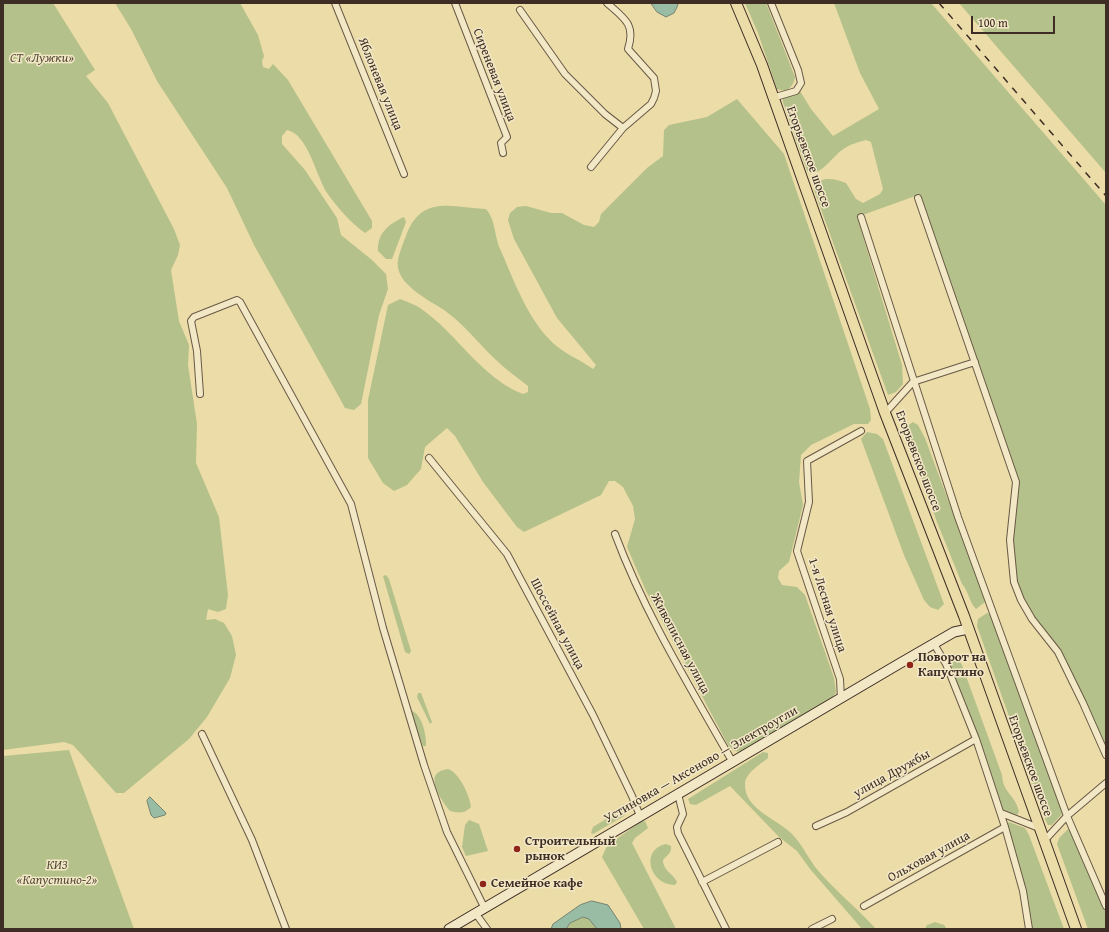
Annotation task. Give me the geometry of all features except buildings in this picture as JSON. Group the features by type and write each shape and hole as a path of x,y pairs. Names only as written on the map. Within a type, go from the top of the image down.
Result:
{"main road":[{"name":"Егорьевское шоссе","path":"736,3 746,25 885,413 968,629 1076,929"},
{"name":"Устиновка — Аксеново — Электроугли","path":"449,929 732,761 954,632 968,629"}],"street":[{"name":"Яблоневая улица","path":"335,3 404,174"},
{"name":"Сиреневая улица","path":"455,3 507,137 503,139 501,143 503,153"},
{"path":"592,167 623,128 651,104 656,91 654,78 628,49 631,33 626,20 607,3"},
{"path":"771,3 798,70 801,83 796,91 772,98"},
{"path":"520,10 565,74 605,114 623,128"},
{"path":"918,198 1016,482 1010,540 1014,582 1032,619 1058,652 1084,703 1106,755"},
{"path":"861,217 958,518 992,607 1067,816 1106,906"},
{"path":"200,394 197,351 191,321 194,317 237,300 240,302 306,419 351,504 383,628 422,758 447,832 485,908"},
{"path":"885,413 913,382 975,362"},
{"name":"1-я Лесная улица","path":"841,698 840,679 797,551 809,502 807,461 861,431"},
{"name":"Шоссейная улица","path":"429,458 507,554 593,715 640,816"},
{"name":"Живописная улица","path":"615,534 628,569 659,632 732,761"},
{"path":"934,644 946,664 976,739 1001,813 1023,891 1029,929"},
{"path":"202,734 252,840 286,929"},
{"name":"улица Дружбы","path":"816,826 847,812 976,739"},
{"path":"1044,841 1067,816 1106,783"},
{"path":"678,794 683,814 677,826 678,833 726,929"},
{"path":"1001,813 1039,828"},
{"name":"Ольховая улица","path":"864,906 1005,827"},
{"path":"702,882 778,842"},
{"path":"476,914 486,929"},
{"path":"812,929 832,919"}],"green space":[{"name":"СТ «Лужки»","path":"3,3 53,3 95,70 86,76 108,103 174,229 180,245 178,255 171,270 179,321 189,345 188,365 197,424 196,463 219,517 228,595 226,609 218,612 208,609 206,620 215,619 224,623 232,636 236,655 230,678 207,717 189,739 124,793 116,793 73,745 64,742 3,750"},
{"path":"115,3 240,3 258,35 264,56 262,61 263,67 269,69 273,64 288,80 372,221 372,228 365,233 344,214 327,193 311,157 301,139 294,133 287,130 282,136 282,144 305,170 337,218 341,235 372,260 386,274 388,289 379,315 361,404 354,410 345,408 254,245 227,188 157,81 131,29"},
{"path":"745,3 766,3 795,77 793,84 787,90 777,89 758,33"},
{"path":"834,3 931,3 1106,205 1106,750 1084,700 1034,618 1022,596 1016,579 1011,540 1018,481 918,195 857,217 902,365 903,384 896,392 888,395 814,190 814,185 818,182 825,179 830,179 846,183 856,199 863,203 880,194 883,189 871,142 866,140 847,147 825,167 815,173 810,174 807,171 782,97 800,91 811,109 833,136 879,109 860,73"},
{"path":"959,3 1106,3 1106,173"},
{"path":"737,99 784,154 870,409 871,420 868,424 854,424 811,445 801,455 799,482 803,505 789,562 779,571 778,578 782,585 797,587 805,595 834,678 836,692 831,700 742,752 734,751 728,745 646,591 627,547 635,519 633,506 623,487 615,481 609,481 601,495 524,532 517,527 483,482 455,436 447,428 425,447 421,469 407,485 394,491 383,483 368,458 368,400 388,305 400,299 413,304 433,318 494,377 508,387 523,394 528,392 528,386 499,363 458,321 410,287 400,275 398,260 401,250 413,221 421,213 430,208 440,206 486,209 492,218 499,246 512,276 529,312 537,324 558,348 593,369 596,365 557,318 514,239 508,220 510,213 517,207 526,206 551,213 562,213 584,225 594,227 599,222 601,214 647,168 663,156 664,130 669,125 707,117"},
{"path":"404,217 406,222 392,259 386,259 378,251 378,245 382,234 389,226"},
{"path":"913,422 918,425 925,438 981,589 985,602 976,609 962,584 937,522 905,433 906,427"},
{"path":"867,432 877,434 883,439 944,604 938,610 930,607 924,600 904,555 861,439"},
{"path":"386,575 389,579 411,651 409,654 405,652 383,576"},
{"path":"987,613 991,615 1062,808 1062,814 1052,825 1048,825 1046,821 977,626 978,619"},
{"path":"952,655 957,657 962,665 1003,781 1007,791 1017,806 1019,812 1017,815 1006,812 1001,808 977,734 948,662"},
{"path":"418,693 421,693 432,722 430,724 417,697"},
{"path":"412,711 419,716 421,721 426,737 426,746 423,746 411,715"},
{"name":"КИЗ «Капустино-2»","path":"69,750 134,929 3,929 3,756"},
{"path":"763,752 768,753 768,758 750,773 746,780 746,793 750,800 762,813 791,833 800,843 818,870 876,929 862,929 810,869 797,851 779,837 730,786 696,805 690,804 688,799"},
{"path":"448,769 460,779 469,797 471,807 464,812 450,811 437,792 434,780 435,775"},
{"path":"624,808 627,811 624,816 593,834 591,833 593,827"},
{"path":"469,820 479,824 488,851 466,856 462,847 465,825"},
{"path":"645,821 648,828 635,838 632,843 676,929 644,929 602,857 607,846 640,822"},
{"path":"1009,822 1025,828 1029,835 1064,929 1032,929 1007,824"},
{"path":"1068,829 1071,832 1106,913 1106,929 1088,929 1057,844 1059,838"},
{"path":"666,844 671,846 671,850 663,860 663,864 676,879 677,882 675,885 666,883 659,879 651,866 653,853 658,847"},
{"path":"583,917 589,918 597,929 566,929 570,923"},
{"path":"935,922 944,925 947,929 925,929 927,925"}],"shaded area":[{"path":"651,3 677,3 678,5 674,13 666,17 657,12"},
{"path":"150,797 166,813 165,815 154,818 151,815 147,801"},
{"path":"592,901 608,905 620,923 621,929 597,929 589,919 583,917 570,923 566,929 551,929 553,924 580,905"}],"railway":[{"path":"939,3 1106,196"}],"place":[{"name":"Поворот на Капустино","path":"910,665"},
{"name":"Строительный рынок","path":"517,849"},
{"name":"Семейное кафе","path":"483,884"}]}
